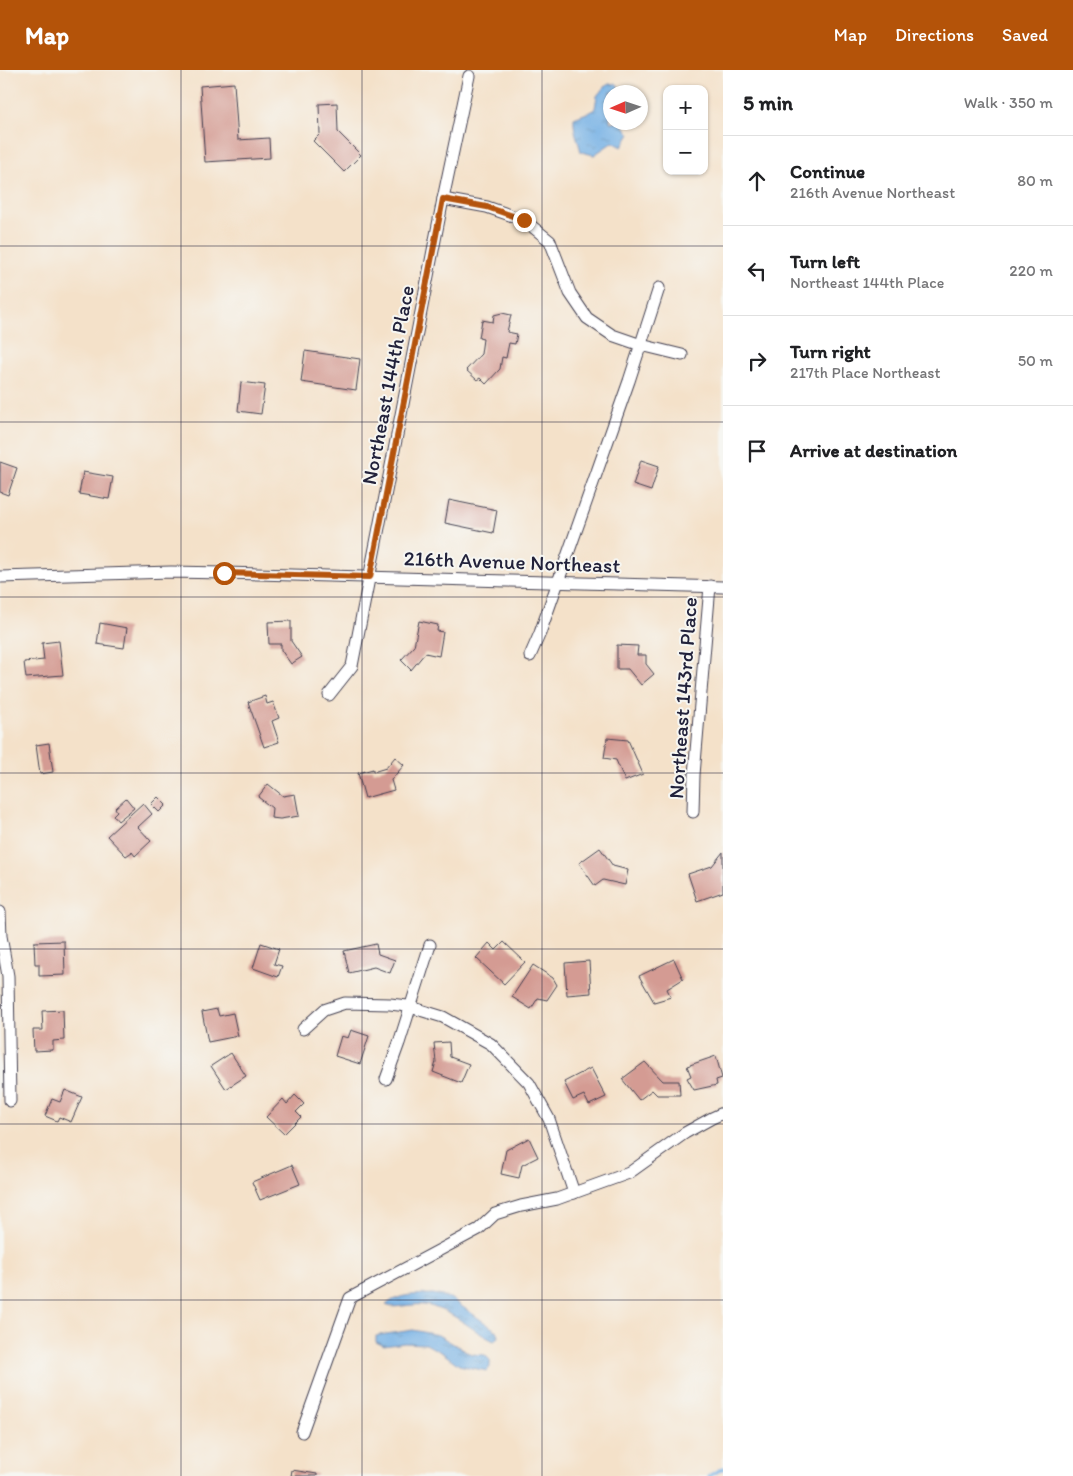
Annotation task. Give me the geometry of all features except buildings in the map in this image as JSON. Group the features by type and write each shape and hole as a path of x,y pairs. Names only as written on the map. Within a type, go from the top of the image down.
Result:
{"street":[{"name":"Northeast 144th Place","path":"328,695 352,666 443,199 469,76"},
{"path":"443,199 487,207 524,220 550,241 570,294 587,318 612,336 682,355"},
{"path":"530,656 540,633 641,345 659,288"},
{"name":"216th Avenue Northeast","path":"0,576 171,572 723,587"},
{"name":"Northeast 143rd Place","path":"693,812 694,776 710,586"},
{"path":"0,912 0,936 8,976 10,1101"},
{"path":"386,1079 430,945"},
{"path":"303,1029 324,1010 345,1004 390,1004 410,1007 443,1017 491,1044 529,1083 549,1119 574,1193"},
{"path":"302,1432 350,1298 479,1229 495,1214 521,1206 556,1199 629,1172 684,1133 723,1113"}],"water":[{"path":"603,88 603,130 627,130 630,134 622,147 613,142 594,155 581,152 575,131 574,118 592,111 595,108 597,96"},
{"path":"433,1294 450,1298 498,1332 499,1337 494,1341 452,1315 431,1306 392,1307 386,1305 397,1298"},
{"path":"413,1330 438,1335 471,1354 485,1355 490,1360 490,1367 487,1371 459,1365 426,1344 404,1343 384,1346 376,1342 376,1336"}],"waterway":[{"path":"709,1476 723,1468"}],"route":[{"path":"224,573 370,577 443,199 487,207 524,220"}]}
